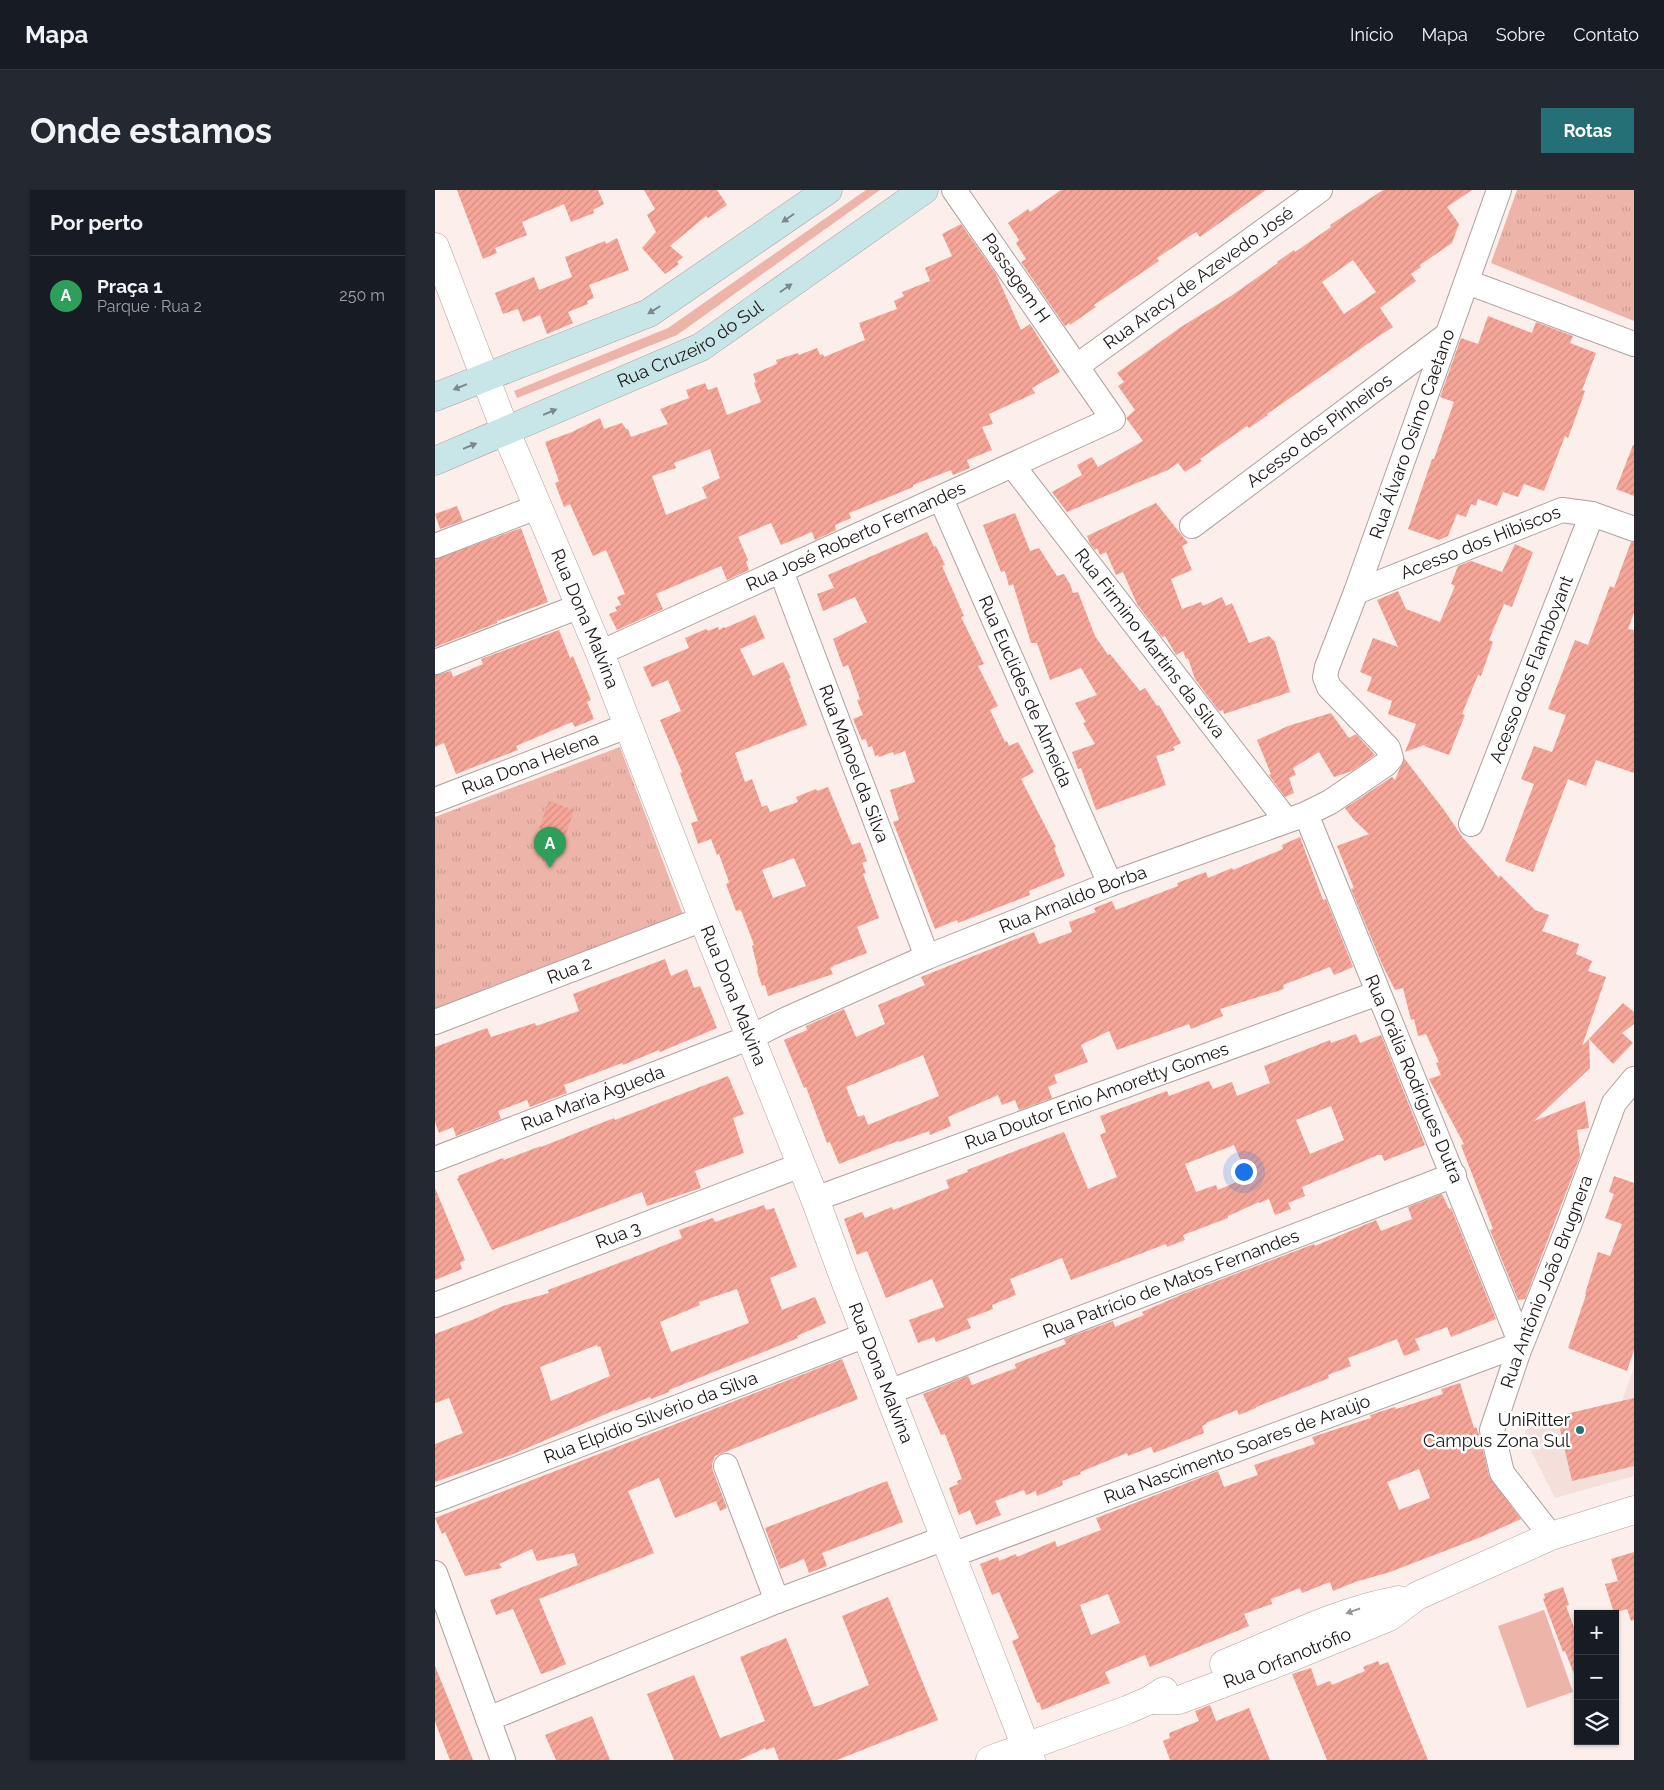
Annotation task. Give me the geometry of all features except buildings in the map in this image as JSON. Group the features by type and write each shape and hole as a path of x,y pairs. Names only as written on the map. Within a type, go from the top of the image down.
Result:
{"main road":[{"path":"435,397 649,313 828,190"},
{"name":"Rua Cruzeiro do Sul","path":"435,460 505,432 701,347 924,190"}],"street":[{"name":"Passagem H","path":"954,190 1113,419"},
{"name":"Rua Aracy de Azevedo José","path":"1077,366 1320,190"},
{"name":"Rua Álvaro Osimo Caetano","path":"1391,758 1388,748 1329,687 1325,678 1327,667 1357,592 1499,190"},
{"name":"Rua Dona Malvina","path":"435,247 505,432 600,653 627,726 815,1199 1028,1753"},
{"path":"1467,282 1634,344"},
{"name":"Acesso dos Pinheiros","path":"1192,526 1447,336"},
{"name":"Rua José Roberto Fernandes","path":"600,653 1113,419"},
{"name":"Rua Firmino Martins da Silva","path":"1013,466 1296,817"},
{"name":"Rua Euclides de Almeida","path":"941,499 1110,884"},
{"path":"435,546 537,507"},
{"name":"Acesso dos Hibiscos","path":"1357,592 1562,510 1592,514 1634,529"},
{"name":"Acesso dos Flamboyant","path":"1471,824 1592,514"},
{"name":"Rua Manoel da Silva","path":"781,571 927,957"},
{"path":"435,662 579,606"},
{"name":"Rua Dona Helena","path":"435,800 627,726"},
{"name":"Rua Arnaldo Borba","path":"751,1037 927,957 1110,884 1296,817 1338,796 1386,764 1391,758"},
{"name":"Rua Orália Rodrigues Dutra","path":"1296,817 1378,992 1454,1175 1521,1344"},
{"name":"Rua 2","path":"435,1022 703,919"},
{"name":"Rua Doutor Enio Amoretty Gomes","path":"815,1199 1378,992"},
{"name":"Rua Maria Águeda","path":"435,1159 751,1037"},
{"name":"Rua Antônio João Brugnera","path":"1551,1536 1502,1472 1492,1430 1521,1344 1569,1225 1614,1103 1634,1079"},
{"name":"Rua 3","path":"435,1304 801,1165"},
{"name":"Rua Patrício de Matos Fernandes","path":"889,1392 1454,1175"},
{"name":"Rua Elpídio Silvério da Silva","path":"435,1500 866,1335"},
{"name":"Rua Nascimento Soares de Araújo","path":"487,1719 777,1601 948,1546 1521,1344"},
{"path":"726,1466 777,1601"},
{"name":"Rua Orfanotrófio","path":"990,1760 1028,1753 1150,1700 1179,1700 1267,1667 1389,1617 1417,1596 1551,1536 1634,1510"},
{"path":"435,1573 503,1760"}],"shaded area":[{"name":"UniRitter Campus Zona Sul","path":"1634,1368 1634,1476 1555,1498 1524,1437 1529,1423 1622,1401"}],"green space":[{"path":"866,190 880,190 677,335 517,398 514,391 668,328"},
{"path":"1517,190 1634,190 1634,321 1491,263"},
{"path":"620,747 685,920 435,1014 435,817"},
{"path":"1544,1610 1573,1692 1527,1708 1498,1626"}],"place":[{"name":"Praça 1","path":"550,868"},
{"name":"UniRitter Campus Zona Sul","path":"1580,1430"}]}
